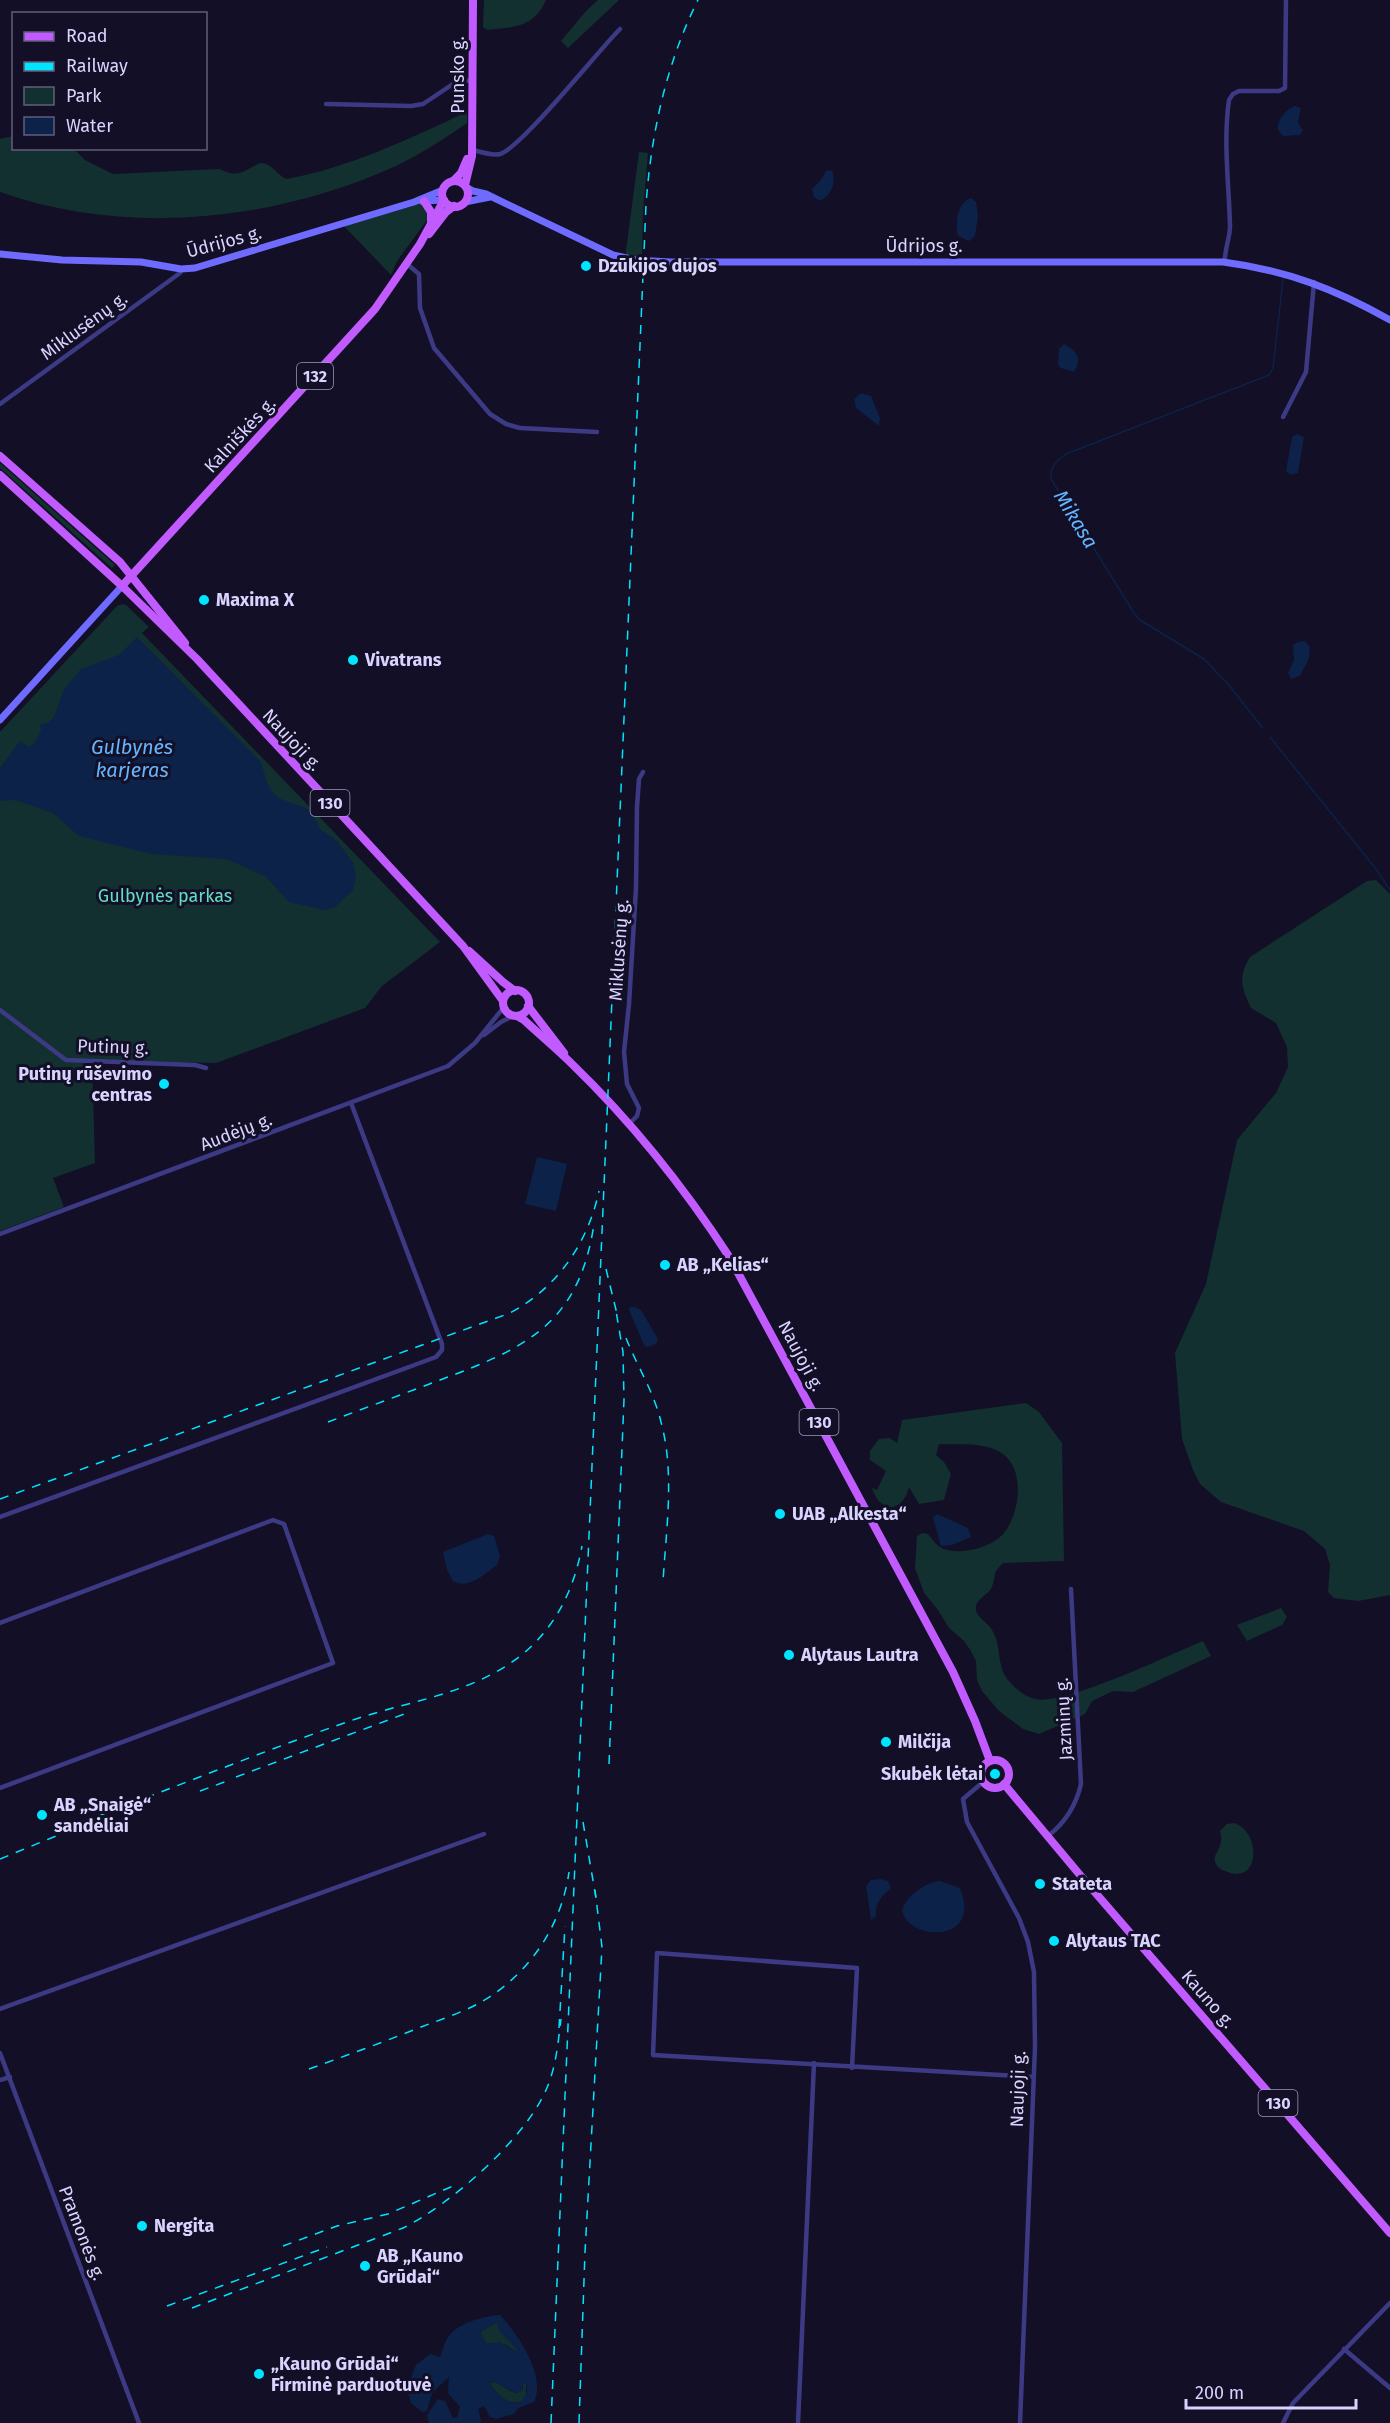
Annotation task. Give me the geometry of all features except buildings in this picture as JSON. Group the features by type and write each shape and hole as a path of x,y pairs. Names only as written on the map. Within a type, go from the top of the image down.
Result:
{"main road":[{"name":"Punsko g.","path":"465,202 468,196 465,186 472,156 472,0"},
{"name":"Punsko g.","path":"443,190 446,184 461,173 471,149"},
{"path":"452,181 465,186"},
{"name":"Ūdrijos g.","path":"465,186 493,197 602,250 636,260 1225,262 1270,269 1314,282 1390,320"},
{"name":"Ūdrijos g.","path":"0,254 73,261 141,261 181,269 203,266 414,202 443,190"},
{"path":"443,190 444,200 454,206"},
{"path":"465,202 475,198 493,197"},
{"name":"Ūdrijos g.","path":"414,202 444,200"},
{"name":"Kalniškės g.","path":"420,244 444,200"},
{"path":"424,201 431,212 430,224"},
{"name":"132","path":"454,206 465,202"},
{"name":"Kalniškės g.","path":"122,586 375,309 420,244 446,212 454,206"},
{"name":"Naujoji g.","path":"0,456 120,562 197,659"},
{"name":"Naujoji g.","path":"0,475 122,586 197,659 463,946 515,991"},
{"path":"0,720 122,586"},
{"name":"Naujoji g.","path":"463,946 504,1004"},
{"path":"504,1004 508,994 515,991"},
{"name":"130","path":"515,991 526,996 528,1006"},
{"name":"130","path":"504,1004 507,1013 515,1016"},
{"path":"515,1016 524,1013 528,1006"},
{"name":"Naujoji g.","path":"528,1006 570,1062"},
{"name":"Naujoji g.","path":"515,1016 570,1062 629,1124 682,1187 744,1282 953,1672 990,1761"},
{"name":"130","path":"990,1761 998,1760 1005,1765 1008,1777 1004,1784"},
{"path":"990,1761 981,1770 983,1782 993,1788 1004,1784"},
{"name":"Kauno g.","path":"1004,1784 1390,2233"}],"street":[{"path":"1225,262 1225,251 1230,242 1229,100 1239,91 1279,91 1285,88 1286,0"},
{"path":"471,149 493,154 503,153 532,127 620,29"},
{"path":"326,104 411,106 423,104 456,82 473,80"},
{"path":"407,264 419,274 420,308 434,348 490,414 506,424 520,428 597,432"},
{"name":"Miklusėnų g.","path":"0,404 180,273 181,269"},
{"path":"1283,417 1306,372 1314,282"},
{"name":"Miklusėnų g.","path":"629,1124 637,1116 639,1108 627,1084 624,1052 636,888 637,807 639,778 643,772"},
{"name":"Audėjų g.","path":"475,1043 504,1004"},
{"name":"Putinų g.","path":"0,1010 66,1060 195,1065 206,1068"},
{"name":"Audėjų g.","path":"0,1234 448,1066 501,1022 515,1016"},
{"path":"0,1517 409,1368 436,1357 442,1350 442,1344 351,1103"},
{"path":"0,1623 273,1520 284,1524 333,1664 0,1788"},
{"name":"Jazminų g.","path":"1048,1836 1059,1828 1070,1815 1081,1784 1071,1589"},
{"name":"Naujoji g.","path":"983,1782 963,1800 964,1812 967,1822 1019,1918 1028,1942 1034,1972 1034,2077 1020,2423"},
{"path":"0,2009 484,1834"},
{"path":"852,2068 857,1968 657,1953 653,2055 814,2063 852,2068 1034,2077"},
{"name":"Pramonės g.","path":"0,2053 139,2423"},
{"path":"798,2423 814,2063"},
{"path":"0,2080 10,2077"},
{"path":"1283,2423 1293,2403 1390,2303"},
{"path":"1344,2349 1390,2388"}],"green space":[{"path":"484,0 546,0 529,21 514,27 487,30 483,27"},
{"path":"598,0 619,0 568,48 561,41"},
{"path":"467,112 467,123 396,166 349,185 301,200 251,210 200,216 149,218 99,215 49,206 0,192 0,139 12,136 12,150 75,150 85,160 113,174 219,169 236,173 260,163 268,165 287,179 357,160"},
{"path":"639,152 648,153 642,258 626,255"},
{"path":"420,204 427,209 428,219 397,261 391,275 344,226"},
{"path":"0,463 115,565 112,568 0,468"},
{"name":"Gulbynės parkas","path":"126,605 149,627 142,633 440,942 382,986 365,1008 216,1063 92,1060 95,1163 53,1178 64,1207 0,1231 0,732 117,606"},
{"path":"1376,880 1390,894 1390,1595 1358,1601 1334,1598 1328,1592 1330,1565 1325,1549 1304,1531 1221,1502 1200,1484 1182,1439 1175,1353 1206,1284 1237,1140 1276,1093 1288,1067 1287,1047 1276,1023 1251,1008 1248,1001 1242,982 1246,964 1250,957 1367,881"},
{"path":"1026,1403 1039,1412 1062,1443 1064,1561 1003,1563 996,1572 990,1590 976,1605 977,1613 995,1636 1002,1669 1009,1681 1027,1696 1035,1699 1049,1699 1092,1687 1203,1641 1211,1656 1133,1692 1113,1691 1092,1701 1085,1714 1039,1734 1023,1729 999,1711 982,1691 977,1680 976,1661 971,1651 964,1641 949,1628 924,1593 915,1568 917,1536 922,1533 928,1534 935,1543 947,1550 965,1551 983,1547 1004,1533 1010,1524 1017,1501 1017,1477 1013,1467 1007,1458 991,1448 977,1445 939,1444 936,1455 944,1462 951,1474 944,1500 919,1504 909,1487 901,1502 891,1507 880,1502 872,1488 877,1490 886,1471 870,1460 870,1451 879,1439 890,1438 897,1443 902,1420"},
{"path":"1281,1608 1287,1617 1282,1625 1247,1641 1237,1625"},
{"path":"1235,1823 1250,1837 1253,1847 1251,1866 1245,1872 1237,1874 1221,1869 1215,1862 1215,1855 1221,1841 1220,1831 1227,1824"},
{"path":"497,2322 500,2331 518,2350 501,2344 486,2344 480,2332"},
{"path":"495,2382 515,2393 523,2389 523,2384 526,2382 526,2395 521,2402 507,2400 499,2395 490,2383"}],"water":[{"path":"1295,106 1301,108 1298,122 1303,131 1299,135 1283,136 1278,130 1280,119"},
{"path":"827,170 832,171 833,184 830,193 819,201 814,197 812,189"},
{"path":"971,198 976,202 978,216 975,236 969,241 958,236 957,225 960,209 966,200"},
{"path":"1064,344 1077,355 1078,363 1074,372 1058,365 1059,349"},
{"path":"861,393 871,396 880,418 879,426 856,408 854,399"},
{"path":"1297,434 1304,437 1298,473 1291,475 1286,471 1292,437"},
{"name":"Gulbynės karjeras","path":"137,637 261,762 272,792 282,799 311,810 320,829 337,841 353,863 356,877 353,890 334,908 324,910 289,902 265,876 226,859 151,854 79,836 53,813 15,800 0,801 0,768 20,741 28,747 33,745 41,731 40,725 49,722 54,717 63,691 81,669 119,655"},
{"path":"1305,641 1310,647 1309,658 1300,676 1291,679 1288,673 1294,660 1293,645"},
{"path":"537,1157 567,1164 556,1211 525,1204"},
{"path":"630,1307 641,1310 658,1339 656,1344 647,1347 644,1345 629,1310"},
{"path":"937,1514 968,1528 971,1537 952,1545 941,1546 933,1518"},
{"path":"488,1534 494,1536 500,1556 497,1565 482,1576 465,1584 453,1581 447,1570 443,1552"},
{"path":"871,1880 888,1881 891,1888 880,1900 876,1916 871,1920 866,1886"},
{"path":"940,1881 960,1888 964,1907 961,1920 953,1928 942,1932 929,1932 916,1928 907,1920 902,1910 904,1905 917,1891"},
{"path":"500,2315 522,2344 528,2356 537,2380 534,2402 518,2408 514,2414 496,2419 490,2417 484,2406 478,2409 480,2423 429,2423 427,2415 438,2399 445,2401 453,2418 457,2417 460,2407 448,2393 449,2377 432,2393 427,2411 422,2412 411,2403 407,2388 416,2365 430,2354 440,2357 451,2333 462,2325","holes":["497,2322 500,2332 518,2350 513,2350 500,2342 486,2344 480,2332","495,2382 516,2393 522,2391 523,2384 526,2382 527,2392 521,2402 512,2402 503,2398 490,2383"]}],"waterway":[{"name":"Mikasa","path":"1262,727 1228,684 1204,659 1140,620 1134,613 1051,479 1051,475 1054,465 1066,454 1269,375 1273,368 1283,279"},
{"name":"Mikasa","path":"1270,737 1376,869 1390,890"}],"railway":[{"path":"551,2423 646,205 648,178 662,100 677,49 698,0"},
{"path":"0,1499 510,1313 542,1291 568,1262 587,1228 599,1191"},
{"path":"328,1422 471,1368 523,1343 544,1328 561,1309 576,1286 587,1258 594,1224"},
{"path":"606,1269 618,1318"},
{"path":"609,1764 624,1400 623,1352 616,1311"},
{"path":"626,1338 654,1400 665,1441 669,1481 663,1582"},
{"path":"82,1822 316,1733 459,1689 500,1670 532,1646 553,1621 574,1578 582,1546"},
{"path":"236,1777 407,1713"},
{"path":"200,1791 227,1781"},
{"path":"0,1859 90,1822"},
{"path":"583,1822 596,1898"},
{"path":"309,2069 464,2010 491,1996 520,1971 544,1942 560,1908 569,1872"},
{"path":"579,2423 585,2252 602,1947 595,1890"},
{"path":"559,2028 565,1926"},
{"path":"192,2308 403,2228 464,2187 504,2149 536,2109 552,2073 561,2019"},
{"path":"283,2246 337,2226 388,2214 453,2186"},
{"path":"167,2306 327,2247"}],"place":[{"name":"Dzūkijos dujos","path":"586,266"},
{"name":"Maxima X","path":"204,600"},
{"name":"Vivatrans","path":"353,660"},
{"name":"Putinų rūševimo centras","path":"164,1084"},
{"name":"AB „Kelias“","path":"665,1265"},
{"name":"UAB „Alkesta“","path":"780,1514"},
{"name":"Alytaus Lautra","path":"789,1655"},
{"name":"Milčija","path":"886,1742"},
{"name":"Skubėk lėtai","path":"995,1774"},
{"name":"AB „Snaigė“ sandėliai","path":"42,1815"},
{"name":"Stateta","path":"1040,1884"},
{"name":"Alytaus TAC","path":"1054,1941"},
{"name":"Nergita","path":"142,2226"},
{"name":"AB „Kauno Grūdai“","path":"365,2266"},
{"name":"„Kauno Grūdai“ Firminė parduotuvė","path":"259,2374"}]}
